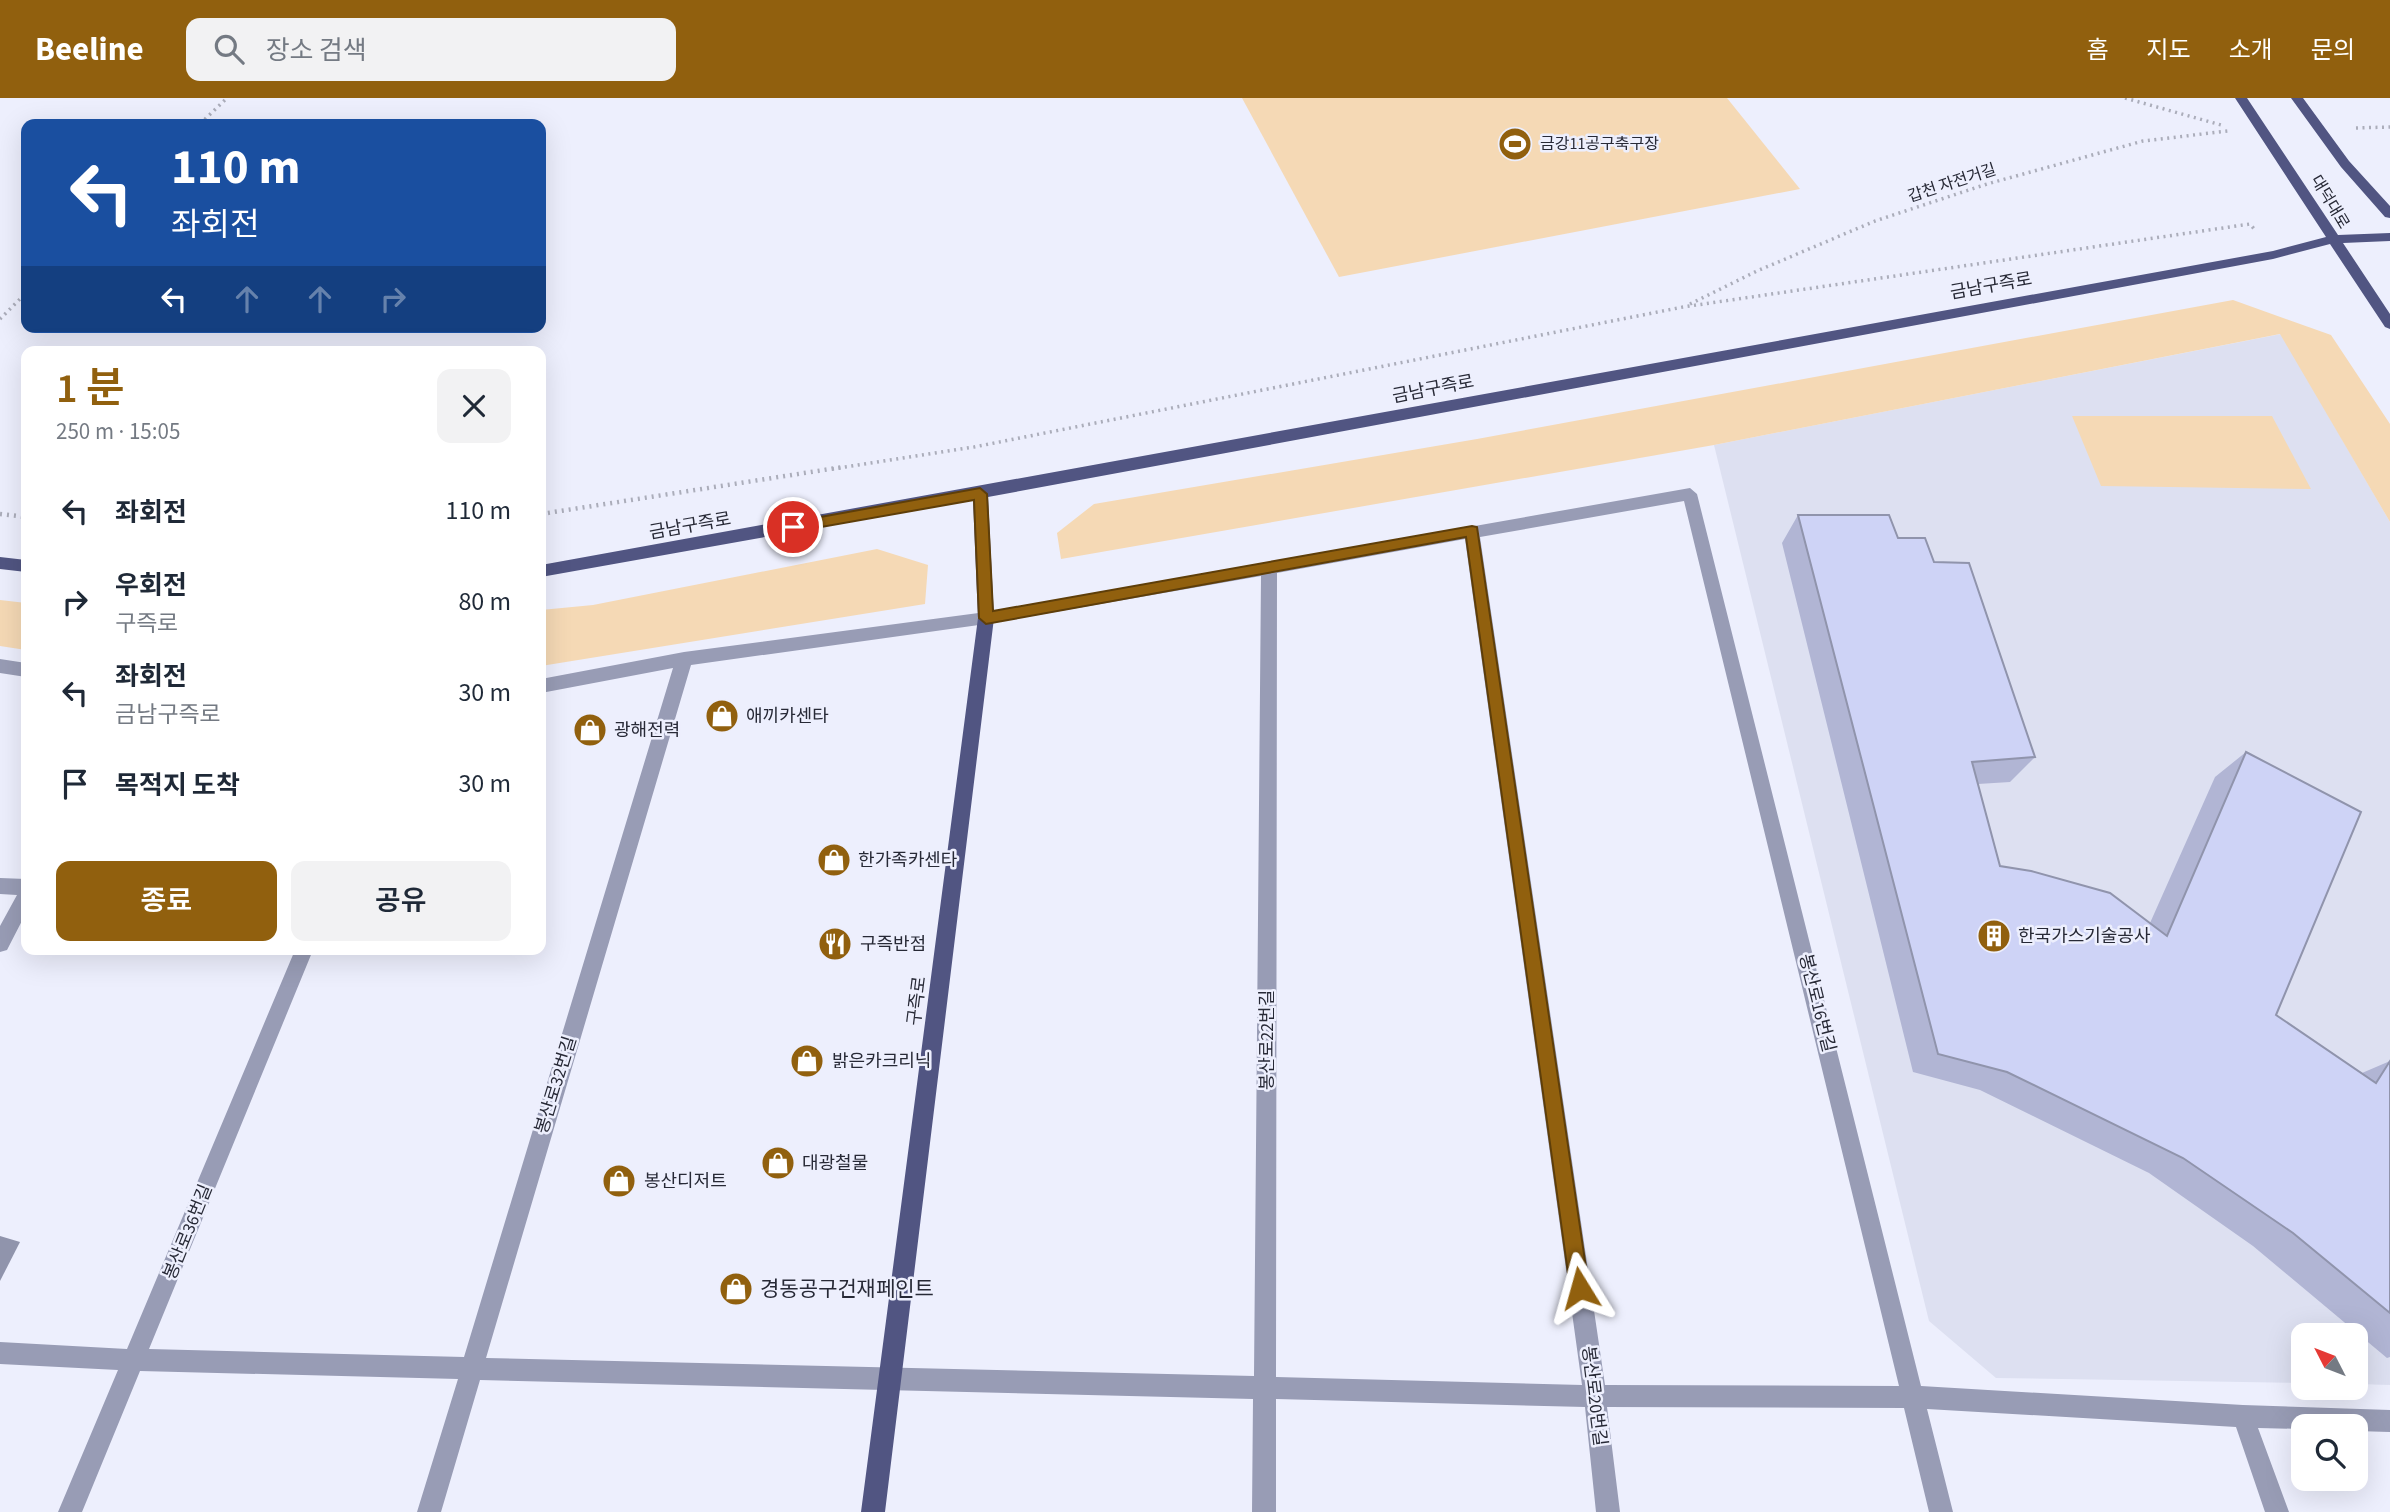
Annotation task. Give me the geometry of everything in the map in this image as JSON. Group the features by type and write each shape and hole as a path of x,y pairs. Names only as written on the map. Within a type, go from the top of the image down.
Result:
{"main road":[{"name":"대덕대로","path":"2241,98 2390,324"},
{"name":"대덕대로","path":"2297,98 2345,164 2390,214"},
{"name":"금남구즉로","path":"546,571 980,494 2273,255 2332,239 2390,237"},
{"name":"구즉로","path":"873,1512 986,618 980,494"},
{"path":"0,563 21,565"}],"street":[{"name":"봉산로16번길","path":"1472,531 1690,494 1915,1397 1941,1512"},
{"path":"546,685 684,659 986,618 1472,531"},
{"name":"봉산로20번길","path":"1472,531 1595,1396 1608,1512"},
{"name":"봉산로22번길","path":"1264,1512 1269,567"},
{"name":"봉산로32번길","path":"429,1512 684,659"},
{"path":"0,666 21,669"},
{"path":"0,886 21,887"},
{"path":"0,944 21,904"},
{"name":"봉산로36번길","path":"70,1512 302,955"},
{"path":"0,1353 135,1360 1595,1396 1915,1397 2243,1416 2390,1421"},
{"path":"2243,1416 2277,1512"}],"path":[{"path":"205,119 227,98"},
{"name":"갑천 자전거길","path":"1683,307 1757,271 1875,221 1987,184 2143,141 2230,129 2125,98"},
{"path":"2350,128 2390,127"},
{"path":"546,513 974,447 1683,307 2250,224"},
{"path":"0,319 21,298"},
{"path":"0,514 21,516"}],"shaded area":[{"name":"금강11공구축구장","path":"1242,98 1727,98 1800,189 1339,277"},
{"path":"2233,300 2331,335 2390,424 2390,522 2280,334 1714,445 1061,559 1057,533 1094,504 1477,439"},
{"path":"2281,334 2390,522 2390,1385 2368,1384 2368,1323 2291,1323 2291,1383 1996,1378 1929,1321 1714,445"},
{"path":"2072,416 2272,416 2311,489 2101,486"},
{"path":"877,549 928,565 925,604 546,665 546,610 593,605"},
{"path":"0,600 21,602 21,649 0,646"}],"building":[{"name":"한국가스기술공사","path":"1798,515 1889,515 1898,538 1925,538 1934,562 1969,563 2035,757 1972,762 2000,866 2031,871 2110,893 2167,936 2246,752 2361,812 2276,1015 2376,1083 2390,1061 2390,1313 2293,1233 2183,1158 2007,1072 1938,1054"}],"place":[{"name":"금강11공구축구장","path":"1515,144"},
{"name":"애끼카센타","path":"722,716"},
{"name":"광해전력","path":"590,730"},
{"name":"한가족카센타","path":"834,860"},
{"name":"한국가스기술공사","path":"1994,936"},
{"name":"구즉반점","path":"835,944"},
{"name":"밝은카크리닉","path":"807,1061"},
{"name":"대광철물","path":"778,1163"},
{"name":"봉산디저트","path":"619,1181"},
{"name":"경동공구건재페인트","path":"736,1289"}],"route":[{"path":"793,527 980,494 986,618 1472,531 1580,1288"}]}
